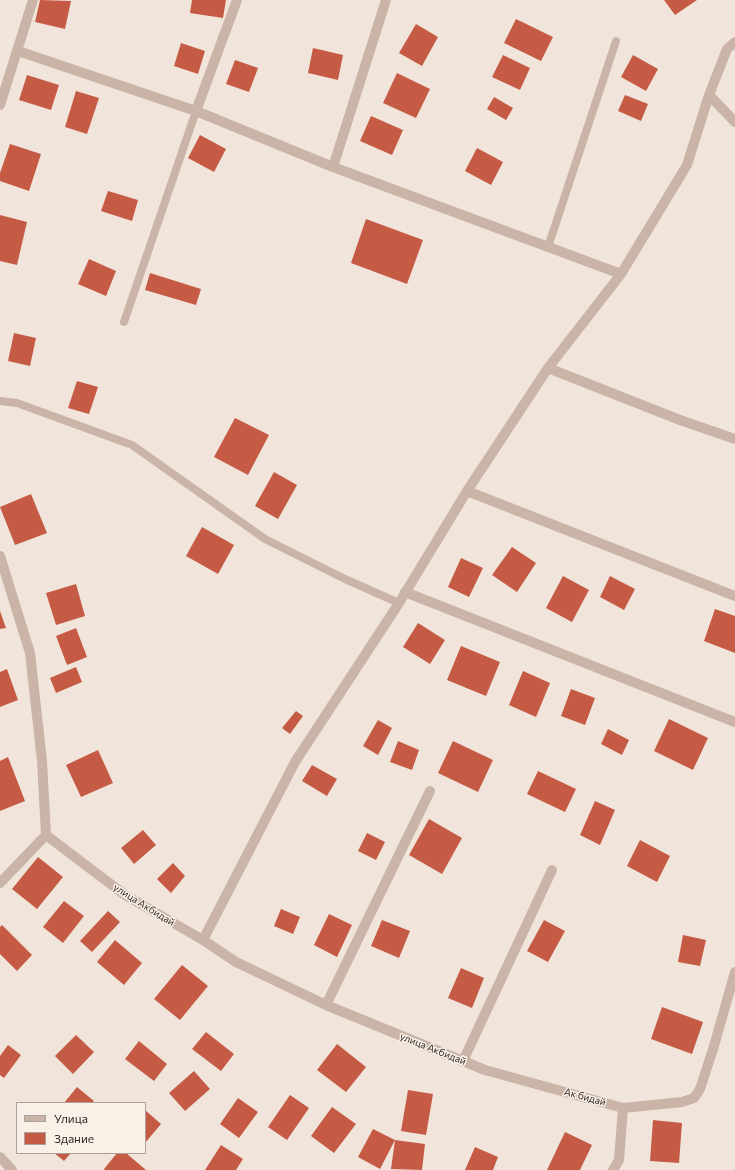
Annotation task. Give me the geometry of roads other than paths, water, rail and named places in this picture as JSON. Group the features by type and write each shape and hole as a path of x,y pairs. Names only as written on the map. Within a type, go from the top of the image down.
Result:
{"street":[{"path":"0,105 33,0"},
{"path":"196,111 236,0"},
{"path":"333,167 386,0"},
{"path":"203,940 295,762 399,603 467,491 548,368 621,274 687,165 709,95 727,49 735,42"},
{"path":"18,51 196,111 333,167 621,274"},
{"path":"709,95 735,122"},
{"path":"548,368 680,420 735,439"},
{"path":"467,491 735,596"},
{"path":"0,556 30,654 42,761 46,835 0,883"},
{"path":"405,592 735,722"},
{"path":"326,1006 430,791"},
{"name":"улица Акбидай","path":"46,835 124,895 203,940 236,962 326,1006 485,1070"},
{"path":"463,1061 552,870"},
{"path":"613,1170 619,1160 623,1108 682,1102 694,1098 700,1089 712,1054 735,972"},
{"name":"Ак бидай","path":"485,1070 623,1108"},
{"path":"0,1157 12,1170"}],"lane":[{"path":"548,247 616,41"},
{"path":"124,322 196,111"},
{"path":"0,401 17,403 132,445 265,539 345,579 399,603"}]}
